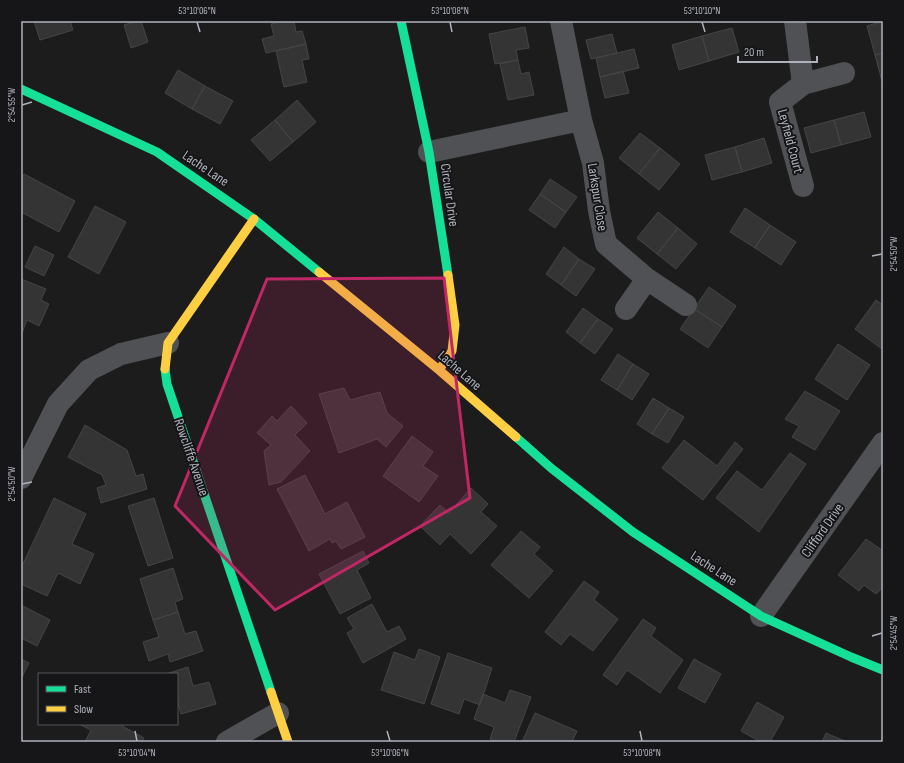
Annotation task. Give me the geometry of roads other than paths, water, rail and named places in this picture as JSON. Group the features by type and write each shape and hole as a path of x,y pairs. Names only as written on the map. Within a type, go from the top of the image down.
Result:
{"street":[{"name":"Circular Drive","path":"400,21 429,152 455,325 452,351 439,370"},
{"name":"Larkspur Close","path":"561,21 581,120 593,163 599,211 606,244 647,279 686,305"},
{"path":"795,21 803,84"},
{"name":"Leyfield Court","path":"803,186 780,102 803,84 844,74"},
{"name":"Lache Lane","path":"21,89 157,152 254,218 439,370 551,468 633,532 761,616 883,670"},
{"path":"429,152 581,120"},
{"name":"Rowcliffe Avenue","path":"254,218 168,343 164,366 168,384 288,742"},
{"path":"626,309 647,279"},
{"path":"21,478 58,404 89,370 121,354 168,343"},
{"name":"Clifford Drive","path":"761,616 883,443"},
{"path":"227,742 278,713"}]}
